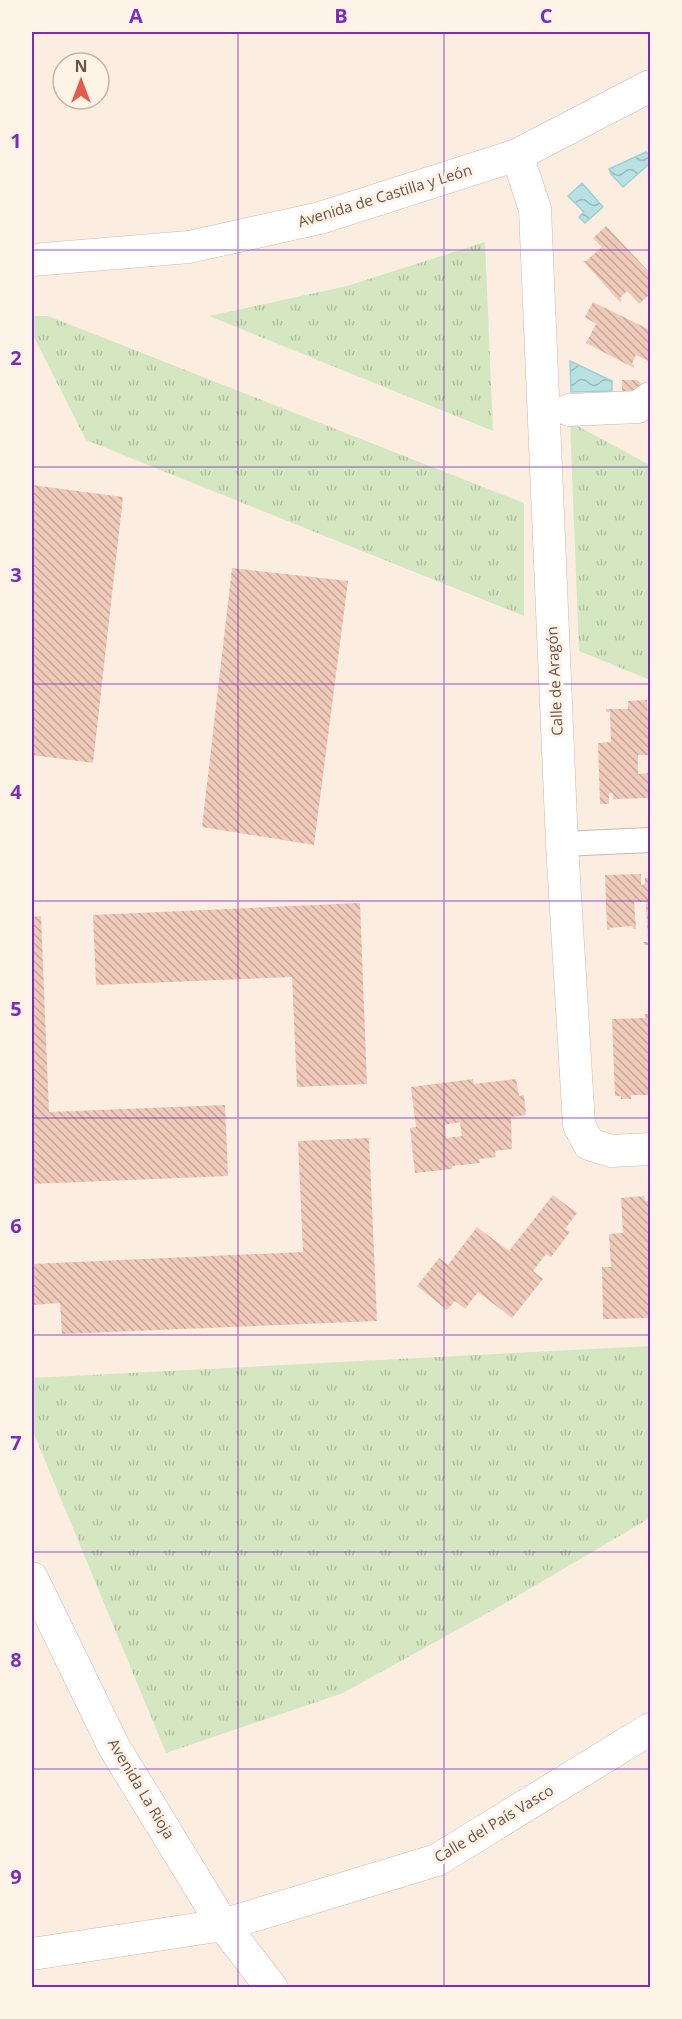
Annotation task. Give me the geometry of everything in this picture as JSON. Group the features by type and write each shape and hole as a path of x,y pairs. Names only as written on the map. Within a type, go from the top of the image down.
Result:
{"street":[{"name":"Avenida de Castilla y León","path":"32,260 189,247 320,218 517,155 651,86"},
{"name":"Calle de Aragón","path":"517,155 535,209 562,844 579,1125 590,1144 611,1151 651,1149"},
{"path":"569,410 638,407 651,398"},
{"path":"562,844 651,840"},
{"name":"Avenida La Rioja","path":"32,1578 114,1747 223,1925 272,1988"},
{"name":"Calle del País Vasco","path":"32,1954 223,1925 437,1860 651,1729"}],"green space":[{"path":"485,242 493,431 209,316 347,286"},
{"path":"32,316 48,316 524,503 524,616 86,440 32,333"},
{"path":"570,422 650,465 650,680 579,651"},
{"path":"650,1346 650,1518 502,1605 343,1693 166,1753 32,1429 32,1378"}],"water":[{"path":"646,152 650,156 650,168 648,165 623,187 609,169"},
{"path":"582,183 603,207 585,223 579,217 584,212 568,196"},
{"path":"570,361 612,381 612,391 571,392"}],"building":[{"path":"606,226 650,273 650,294 639,304 627,291 620,298 622,300 620,302 583,261 602,247 593,238"},
{"path":"593,302 650,330 650,362 636,355 632,364 634,368 586,343 596,324 585,317"},
{"path":"622,380 637,380 646,388 622,394"},
{"path":"32,485 123,497 93,763 32,755"},
{"path":"232,568 348,581 314,845 202,827"},
{"path":"647,700 650,755 638,755 638,774 650,773 650,798 613,799 613,793 609,793 609,804 600,804 598,743 611,742 610,712 606,712 606,709 628,709 628,701"},
{"path":"641,874 641,885 645,884 645,878 650,878 650,945 644,945 643,942 648,942 646,902 634,902 636,929 632,926 607,930 605,875"},
{"path":"360,903 367,1084 297,1087 292,977 96,985 93,915"},
{"path":"41,916 49,1112 225,1105 228,1176 32,1184 32,917"},
{"path":"645,1014 650,1014 650,1095 631,1095 631,1099 621,1099 621,1096 615,1096 612,1019 645,1018"},
{"path":"473,1079 474,1084 516,1079 519,1096 524,1095 526,1115 511,1117 512,1149 495,1151 496,1157 479,1159 480,1163 415,1173 410,1128 416,1127 411,1087","holes":["460,1122 462,1136 446,1138 445,1125"]},
{"path":"369,1138 377,1321 62,1334 60,1303 32,1305 32,1264 303,1252 298,1141"},
{"path":"553,1195 577,1213 565,1229 570,1232 551,1257 546,1254 533,1271 543,1279 512,1318 478,1292 465,1309 455,1301 447,1310 417,1286 439,1258 448,1265 477,1227 509,1251"},
{"path":"644,1196 645,1201 650,1201 650,1318 603,1319 602,1267 611,1267 609,1234 623,1233 621,1198"}]}
